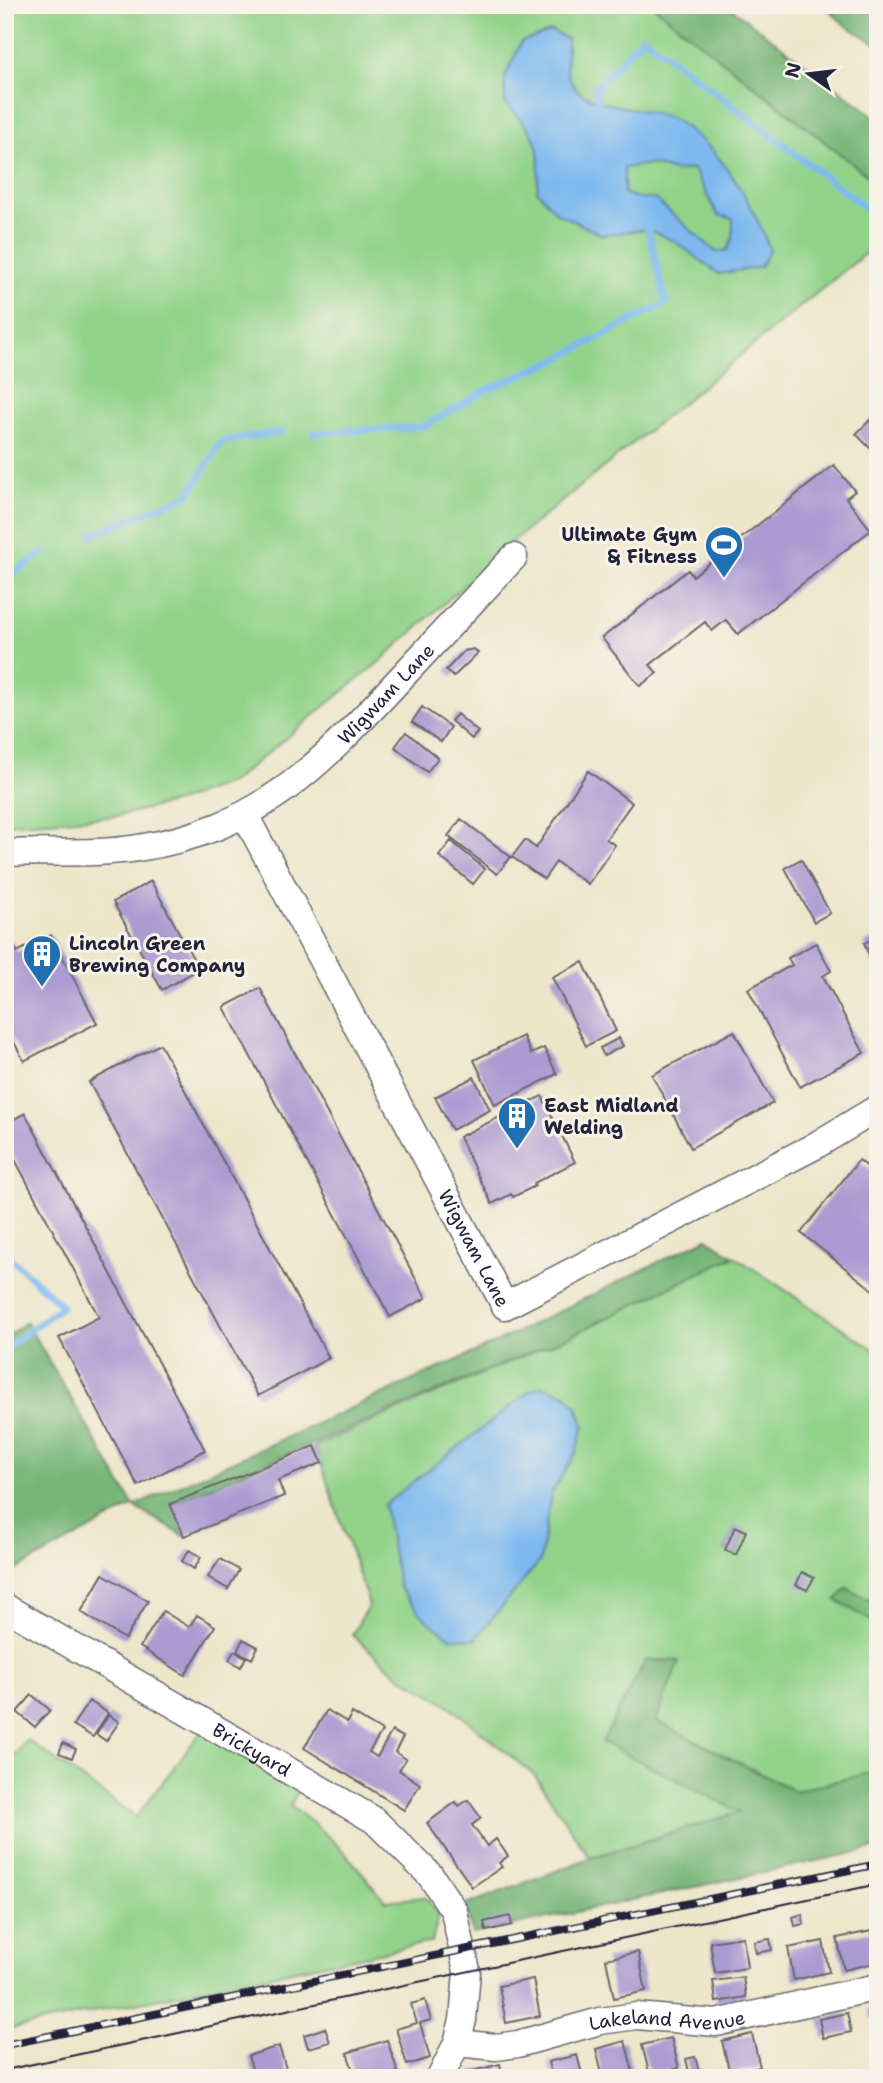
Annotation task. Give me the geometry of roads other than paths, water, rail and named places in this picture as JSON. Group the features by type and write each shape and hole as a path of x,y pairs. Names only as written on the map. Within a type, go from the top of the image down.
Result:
{"street":[{"name":"Wigwam Lane","path":"5,853 136,849 189,837 245,815 292,786 329,755 514,557"},
{"name":"Wigwam Lane","path":"245,815 505,1306 813,1147 878,1108"},
{"name":"Brickyard","path":"5,1607 374,1820 430,1875 454,1910 461,1933 467,1990 457,2043 440,2078"},
{"name":"Lakeland Avenue","path":"457,2043 496,2047 518,2045 600,2021 637,2016 716,2023 878,1987"}],"water":[{"path":"552,31 567,39 567,71 573,84 583,94 598,101 665,116 678,122 709,148 745,195 762,231 770,250 760,267 719,274 676,242 648,229 602,235 557,213 537,191 539,162 536,142 525,125 505,104 505,77 521,42","holes":["648,164 675,171 693,169 718,215 733,219 733,237 727,250 716,252 655,199 640,199 624,193 624,168"]},
{"path":"542,1386 566,1394 577,1406 584,1426 576,1453 551,1494 540,1561 475,1639 452,1638 426,1620 399,1588 384,1505 530,1391"}],"waterway":[{"path":"600,112 595,88 643,37 878,217"},
{"path":"314,433 423,427 486,390 558,359 666,303 648,229 643,224"},
{"path":"92,535 188,495 222,441 282,432"},
{"path":"5,579 43,553"},
{"path":"5,1253 62,1306 5,1349"}],"tram line":[{"path":"5,2070 878,1884"}],"railway":[{"path":"5,2045 878,1864"}],"place":[{"name":"Ultimate Gym & Fitness","path":"724,579"},
{"name":"Lincoln Green Brewing Company","path":"42,988"},
{"name":"East Midland Welding","path":"517,1150"}]}
